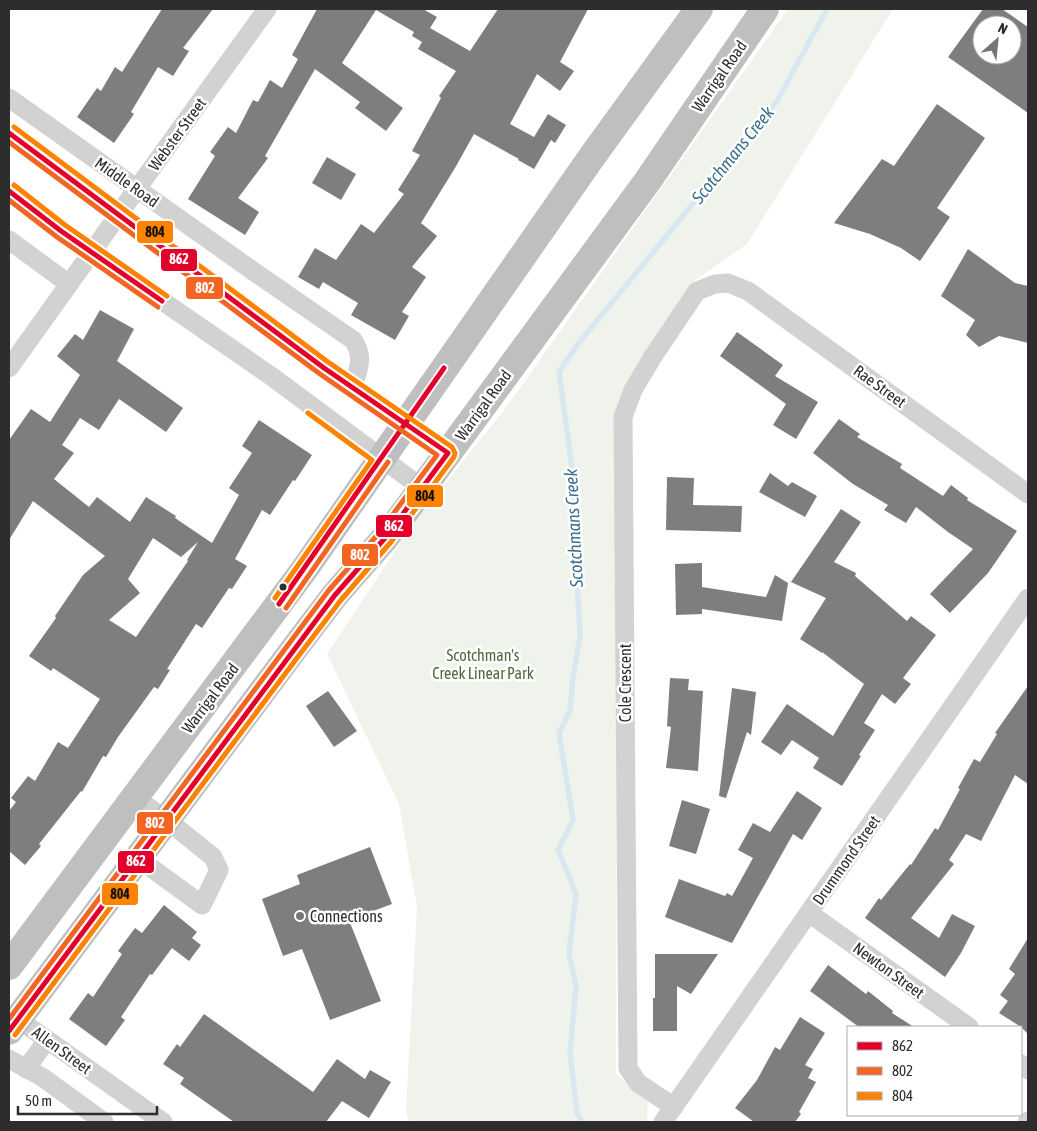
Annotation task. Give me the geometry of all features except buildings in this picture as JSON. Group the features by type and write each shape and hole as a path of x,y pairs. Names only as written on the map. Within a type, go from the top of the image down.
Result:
{"highway":[{"name":"Warrigal Road","path":"9,966 288,592 585,166 699,9"},
{"name":"Warrigal Road","path":"12,1022 139,859 311,626 335,595 385,538 649,179 766,9"}],"street":[{"name":"Webster Street","path":"9,368 267,9"},
{"name":"Middle Road","path":"9,98 134,193 353,340 358,348 360,363 353,387"},
{"name":"Middle Road","path":"9,133 86,192 353,387 448,453"},
{"path":"9,191 69,236 271,376 422,488"},
{"path":"9,240 69,284"},
{"name":"Rae Street","path":"728,283 748,291 1028,494"},
{"name":"Cole Crescent","path":"668,1115 638,1083 628,1068 622,417 633,390 647,366 697,292 715,284 728,283"},
{"name":"Drummond Street","path":"668,1115 1028,598"},
{"path":"134,797 167,820 213,857 219,870 202,905 139,859"},
{"name":"Newton Street","path":"810,913 968,1026"},
{"name":"Allen Street","path":"12,1022 47,1040 163,1122"},
{"path":"26,1069 47,1040"},
{"name":"Allen Street","path":"9,1059 42,1077 104,1122"}],"green space":[{"name":"Scotchman's Creek Linear Park","path":"788,9 893,9 747,244 694,281 618,402 616,1074 648,1101 647,1122 409,1122 406,1111 417,907 399,804 327,654 415,521 505,409"}],"waterway":[{"name":"Scotchmans Creek","path":"582,1122 577,1113 570,1053 576,986 569,954 576,894 558,850 573,820 559,733 570,711 573,677 580,636 571,460 559,372 578,344 777,101 827,9"}],"transit line":[{"name":"804","path":"14,127 328,362 452,447 455,453 454,457 391,542 341,600 15,1035"},
{"name":"862","path":"9,133 324,368 448,453 385,538 335,595 9,1031"},
{"name":"802","path":"9,142 320,374 437,455 379,533 329,590 9,1019"},
{"name":"804","path":"14,185 65,225 167,296"},
{"name":"862","path":"9,191 61,231 162,301"},
{"name":"802","path":"9,200 57,237 158,307"},
{"name":"862","path":"279,604 444,368"},
{"name":"804","path":"275,598 372,460 308,413"},
{"name":"802","path":"286,608 388,462"}],"place":[{"name":"Connections","path":"300,916"}]}
